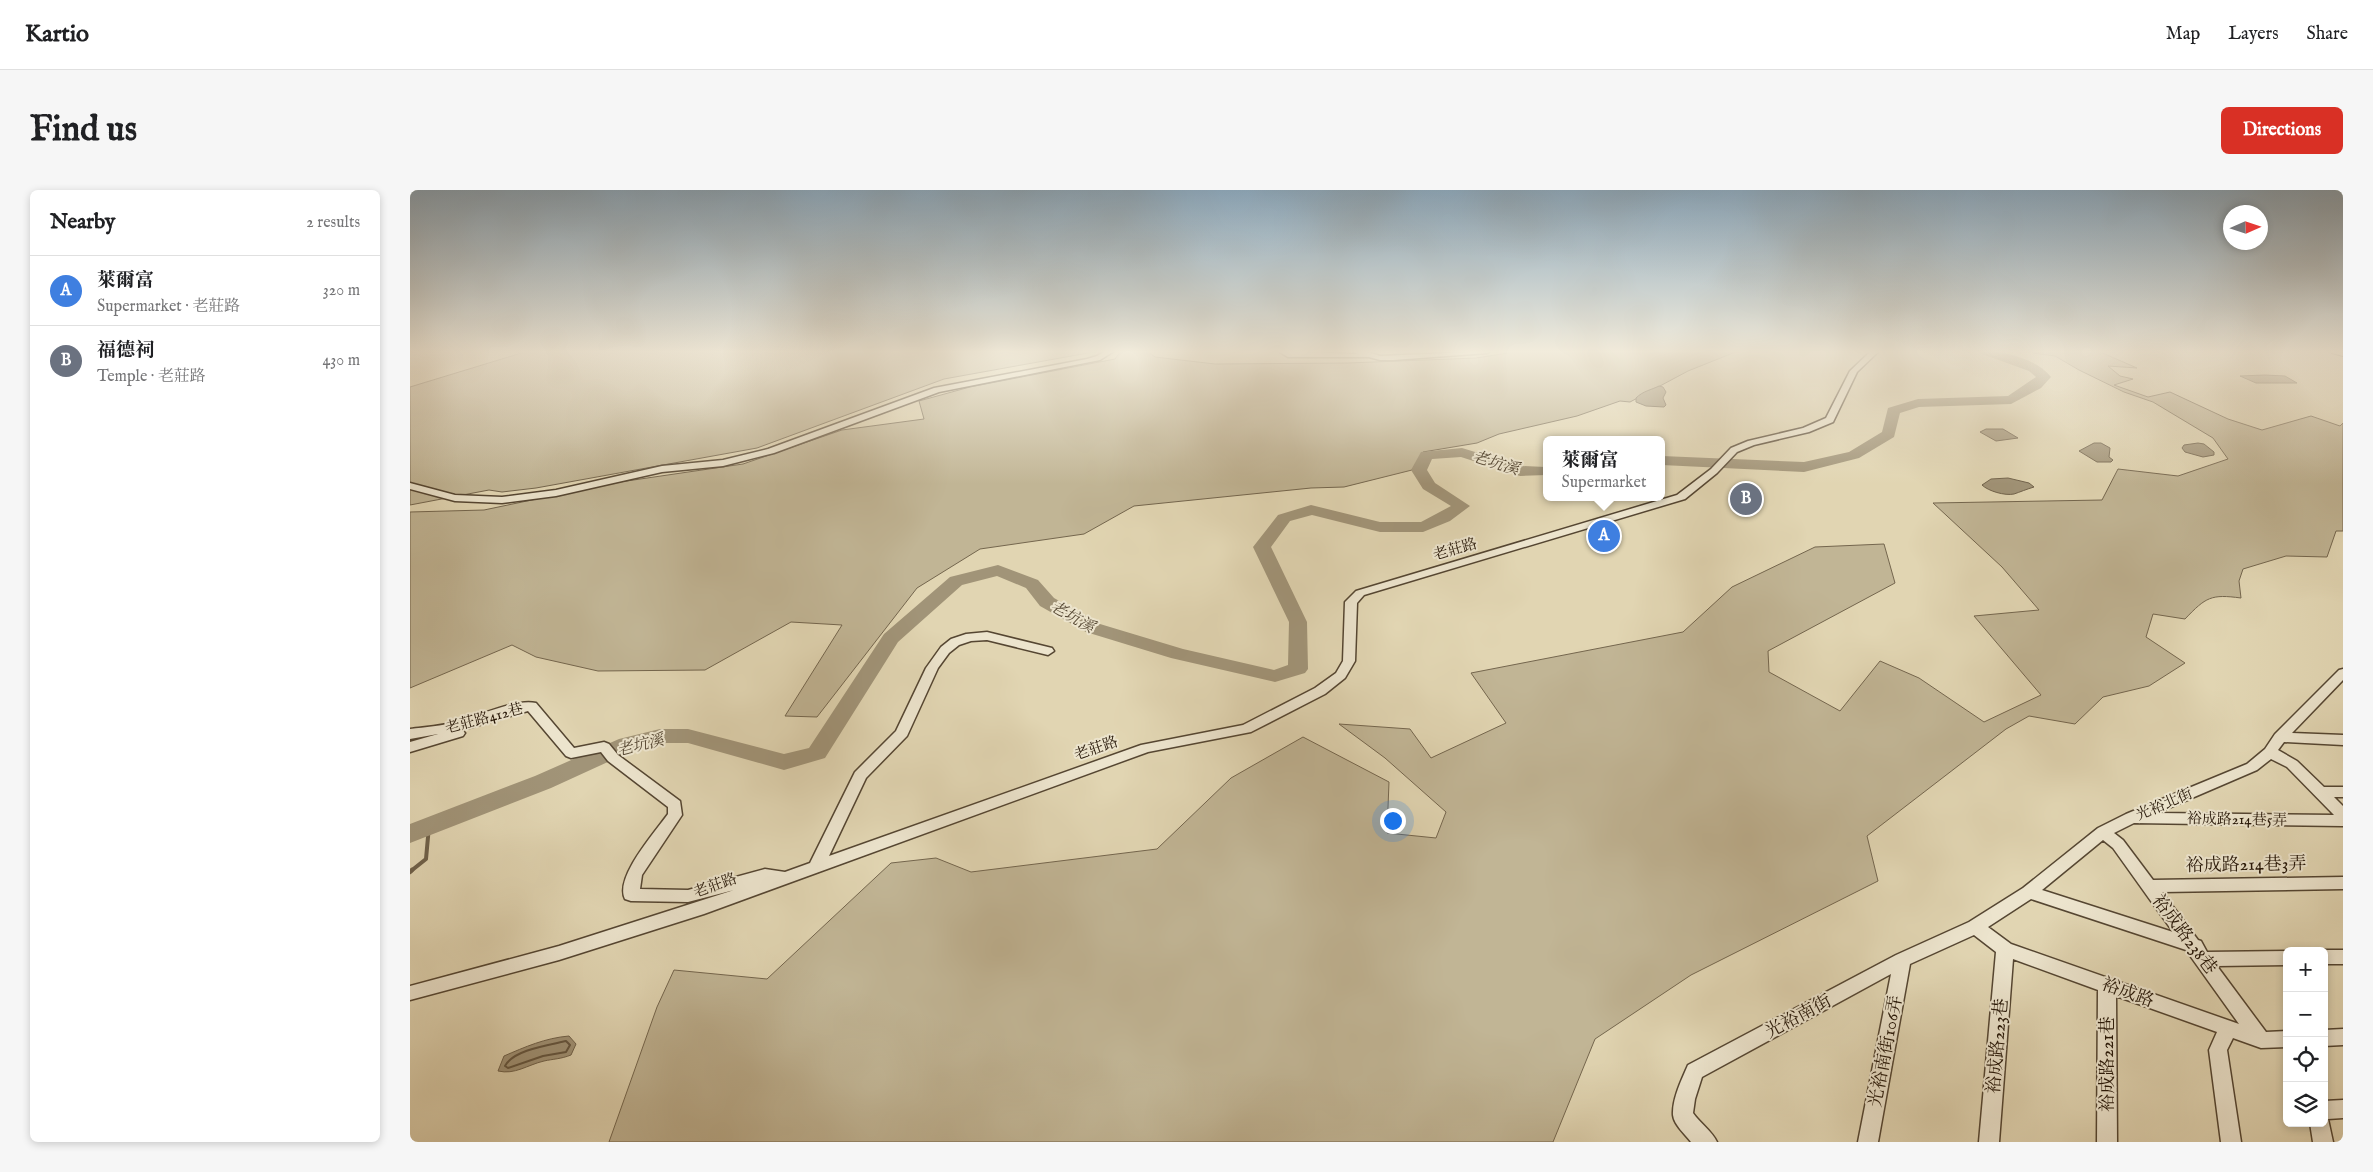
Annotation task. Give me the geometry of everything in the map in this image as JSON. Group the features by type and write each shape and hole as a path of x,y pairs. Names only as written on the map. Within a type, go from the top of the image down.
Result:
{"street":[{"path":"410,486 455,498 502,500 556,493 662,469 723,463 771,451 923,395"},
{"name":"老莊路","path":"410,993 559,953 698,909 1146,748 1246,730 1320,691 1341,675 1349,661 1351,602 1360,593 1681,497 1734,450 1751,443 1806,430 1830,420 1841,395"},
{"path":"816,866 860,775 902,733 932,668 944,650 955,642 970,637 987,636 1048,651"},
{"name":"光裕北街","path":"1975,927 2029,892 2103,832 2131,818 2252,767 2270,752 2280,737 2343,673"},
{"name":"老莊路412巷","path":"410,734 456,727 525,706 532,706 571,753 609,753 676,806 675,815 634,874 631,895 688,896 765,875 785,877"},
{"path":"410,747 441,740 504,718 537,711"},
{"path":"2280,737 2343,740"},
{"path":"2270,752 2292,764 2343,815"},
{"path":"2320,792 2343,792"},
{"name":"裕成路214巷5弄","path":"2131,818 2343,821"},
{"name":"裕成路238巷","path":"2103,832 2118,844 2199,952 2261,1040"},
{"name":"裕成路214巷3弄","path":"2149,886 2343,883"},
{"path":"2029,892 2199,952 2283,958"},
{"name":"裕成路","path":"1975,927 2005,949 2261,1040 2283,1039"},
{"name":"光裕南街","path":"1707,1142 1698,1135 1684,1116 1685,1099 1696,1071 1902,960 1975,927"},
{"name":"裕成路223巷","path":"1989,1142 2005,949"},
{"path":"2328,957 2343,957"},
{"name":"光裕南街106弄","path":"1868,1142 1902,960"},
{"name":"裕成路221巷","path":"2107,985 2107,1142"},
{"path":"2228,1028 2218,1050 2231,1142"},
{"path":"2328,1038 2343,1037"},
{"path":"2328,1110 2343,1109"},
{"path":"2321,1127 2323,1142"}],"shaded area":[{"path":"410,395 899,395 757,448 536,488 502,492 489,490 410,505"},
{"path":"939,395 1642,395 1630,402 1620,401 1577,416 1499,434 1477,443 1423,452 1412,470 1344,487 1311,488 1134,506 1084,534 980,549 917,588 817,717 785,716 842,625 791,622 705,670 598,671 536,657 512,645 410,688 410,512 484,510 613,483 743,464 842,430 924,419 919,401"},
{"path":"2134,395 2148,397 2177,395 2228,419 2262,430 2311,416 2340,426 2343,423 2343,531 2336,531 2327,557 2286,556 2243,569 2239,581 2241,598 2223,596 2210,599 2198,606 2185,619 2153,614 2146,637 2185,663 2149,686 2103,697 2075,724 2029,716 2006,729 1867,836 1878,881 1691,975 1595,1039 1553,1142 609,1142 657,1007 674,970 767,979 891,863 936,858 971,872 1157,849 1231,778 1303,737 1389,782 1387,833 1436,838 1446,812 1385,758 1339,724 1410,729 1431,758 1506,723 1471,673 1683,632 1732,587 1815,547 1884,544 1895,583 1768,651 1769,672 1840,711 1880,661 1919,678 1984,722 2041,695 1974,616 2039,610 2002,567 1933,503 2102,500 2118,469 2178,476 2228,459 2213,438 2153,402"}],"water":[{"path":"1664,395 1663,398 1666,405 1664,407 1646,406 1636,402 1636,398 1639,396"},
{"path":"1986,429 2003,429 2018,438 1996,441 1980,432"},
{"path":"2094,443 2101,443 2110,448 2109,457 2113,460 2111,462 2097,462 2079,451"},
{"path":"2204,444 2214,452 2214,455 2203,457 2185,452 2182,448 2184,445"},
{"path":"2008,478 2029,483 2034,487 2014,494 2002,494 1982,485 1991,479"},
{"path":"569,1036 576,1044 571,1055 544,1061 516,1071 498,1071 504,1056 543,1041"}],"waterway":[{"name":"老坑溪","path":"1665,461 1804,467 1854,455 1889,434 1893,411 1918,403 2011,400 2019,395"},
{"name":"老坑溪","path":"410,834 543,782 627,744 660,736 688,736 784,762 817,753 891,638 956,581 998,570 1032,584 1047,602 1093,628 1178,654 1275,676 1298,669 1298,622 1262,547 1284,518 1311,510 1380,527 1423,527 1444,518 1462,506 1429,486 1419,470 1426,455 1462,452 1520,471 1543,471"},
{"path":"411,871 426,859 429,826"}],"place":[{"name":"福德祠","path":"1746,499"},
{"name":"萊爾富","path":"1604,536"}]}
